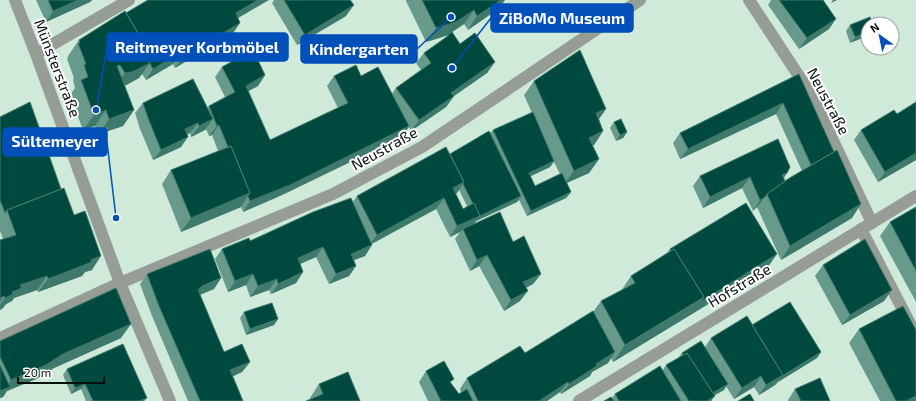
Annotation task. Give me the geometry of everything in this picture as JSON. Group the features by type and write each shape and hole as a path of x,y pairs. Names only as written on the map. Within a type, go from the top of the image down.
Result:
{"street":[{"name":"Münsterstraße","path":"15,0 120,283 170,401"},
{"path":"36,54 129,0"},
{"name":"Neustraße","path":"120,283 333,194 422,147 640,0"},
{"name":"Neustraße","path":"749,0 812,96 866,226 916,335"},
{"name":"Hofstraße","path":"579,401 916,196"},
{"path":"0,338 120,283"}],"building":[{"path":"48,0 78,0 53,11"},
{"path":"148,0 258,0 236,13 240,23 183,57 180,53 153,69 141,47 144,43 126,13"},
{"path":"284,0 350,0 354,5 305,35"},
{"path":"422,0 501,0 477,16 474,10 456,22 436,28"},
{"path":"779,0 823,0 836,19 807,38"},
{"path":"125,11 144,43 140,45 150,63 132,72 125,73 120,65 117,66 134,110 109,119 106,110 94,115 81,80 88,77 84,65 86,64 78,43 80,43 79,40"},
{"path":"860,21 860,35 855,37 850,25"},
{"path":"452,32 460,44 475,33 495,62 451,93 454,96 419,120 396,88 431,63 424,53"},
{"path":"253,50 265,75 246,86 270,140 348,103 334,76 356,65 361,76 378,67 409,126 290,185 250,201 248,196 250,193 231,146 228,147 209,106 235,92 222,67"},
{"path":"580,50 606,109 596,113 603,131 589,138 599,159 574,171 534,81"},
{"path":"799,74 834,152 811,165 783,103 688,149 680,133"},
{"path":"193,79 213,119 199,126 198,123 185,129 188,137 161,150 143,103"},
{"path":"30,102 61,189 7,210 5,213 0,200 0,117"},
{"path":"916,102 916,153 885,172 861,130 894,110 897,114"},
{"path":"533,112 554,161 529,173 535,186 562,173 571,192 531,211 493,130"},
{"path":"621,119 627,132 620,135 614,122"},
{"path":"489,131 521,196 480,216 463,184 464,182 450,154"},
{"path":"778,139 790,167 787,173 782,175 785,181 760,200 750,177 710,197 700,176"},
{"path":"231,146 250,193 191,218 171,170"},
{"path":"446,147 464,182 453,188 463,209 474,203 480,216 457,226 444,198 377,235 357,196"},
{"path":"837,150 861,204 790,246 767,194 788,179"},
{"path":"64,188 74,215 85,211 101,256 91,260 92,262 48,279 47,276 20,285 22,288 12,292 13,294 5,298 4,296 0,298 0,240 16,235 7,210"},
{"path":"351,198 372,245 351,254 356,266 336,274 323,247 298,258 303,272 278,284 277,279 258,286 253,274 235,281 222,249 249,238 250,241 313,212"},
{"path":"746,203 777,254 702,301 704,297 674,249 671,251 670,249"},
{"path":"916,207 916,271 890,222"},
{"path":"500,212 513,242 524,236 541,274 523,282 528,291 511,300 487,255 477,260 463,229"},
{"path":"865,239 892,290 850,315 823,265"},
{"path":"210,249 221,278 202,286 198,290 224,352 242,344 250,362 230,370 243,401 200,401 159,306 147,274"},
{"path":"674,249 704,297 625,345 601,301 635,283 631,276"},
{"path":"116,288 131,324 63,354 46,365 11,380 0,357 0,341"},
{"path":"790,302 821,352 782,376 783,375 752,325"},
{"path":"272,303 278,319 250,329 244,312"},
{"path":"903,306 916,330 916,396 906,401 896,401 859,329"},
{"path":"593,311 615,352 596,364 597,366 569,384 568,382 539,401 478,401 467,378 520,346 525,353"},
{"path":"747,316 783,375 766,385 761,376 742,388 711,338"},
{"path":"701,341 728,384 713,393 687,353 683,355 682,353"},
{"path":"123,344 147,398 139,401 93,401 85,384 75,388 67,369"},
{"path":"687,353 715,396 707,401 689,401 666,365"},
{"path":"444,361 454,379 450,382 459,394 467,389 473,401 441,401 426,371"},
{"path":"0,365 10,387 0,391"},
{"path":"660,366 681,401 619,401 615,394"},
{"path":"348,372 360,401 306,401 323,394 319,384"},
{"path":"820,378 830,401 801,401 795,389"},
{"path":"750,394 754,401 738,401"},
{"path":"611,397 614,401 604,401"}],"place":[{"name":"Kindergarten","path":"451,17"},
{"name":"ZiBoMo Museum","path":"452,68"},
{"name":"Reitmeyer Korbmöbel","path":"96,110"},
{"name":"Sültemeyer","path":"116,218"}]}
